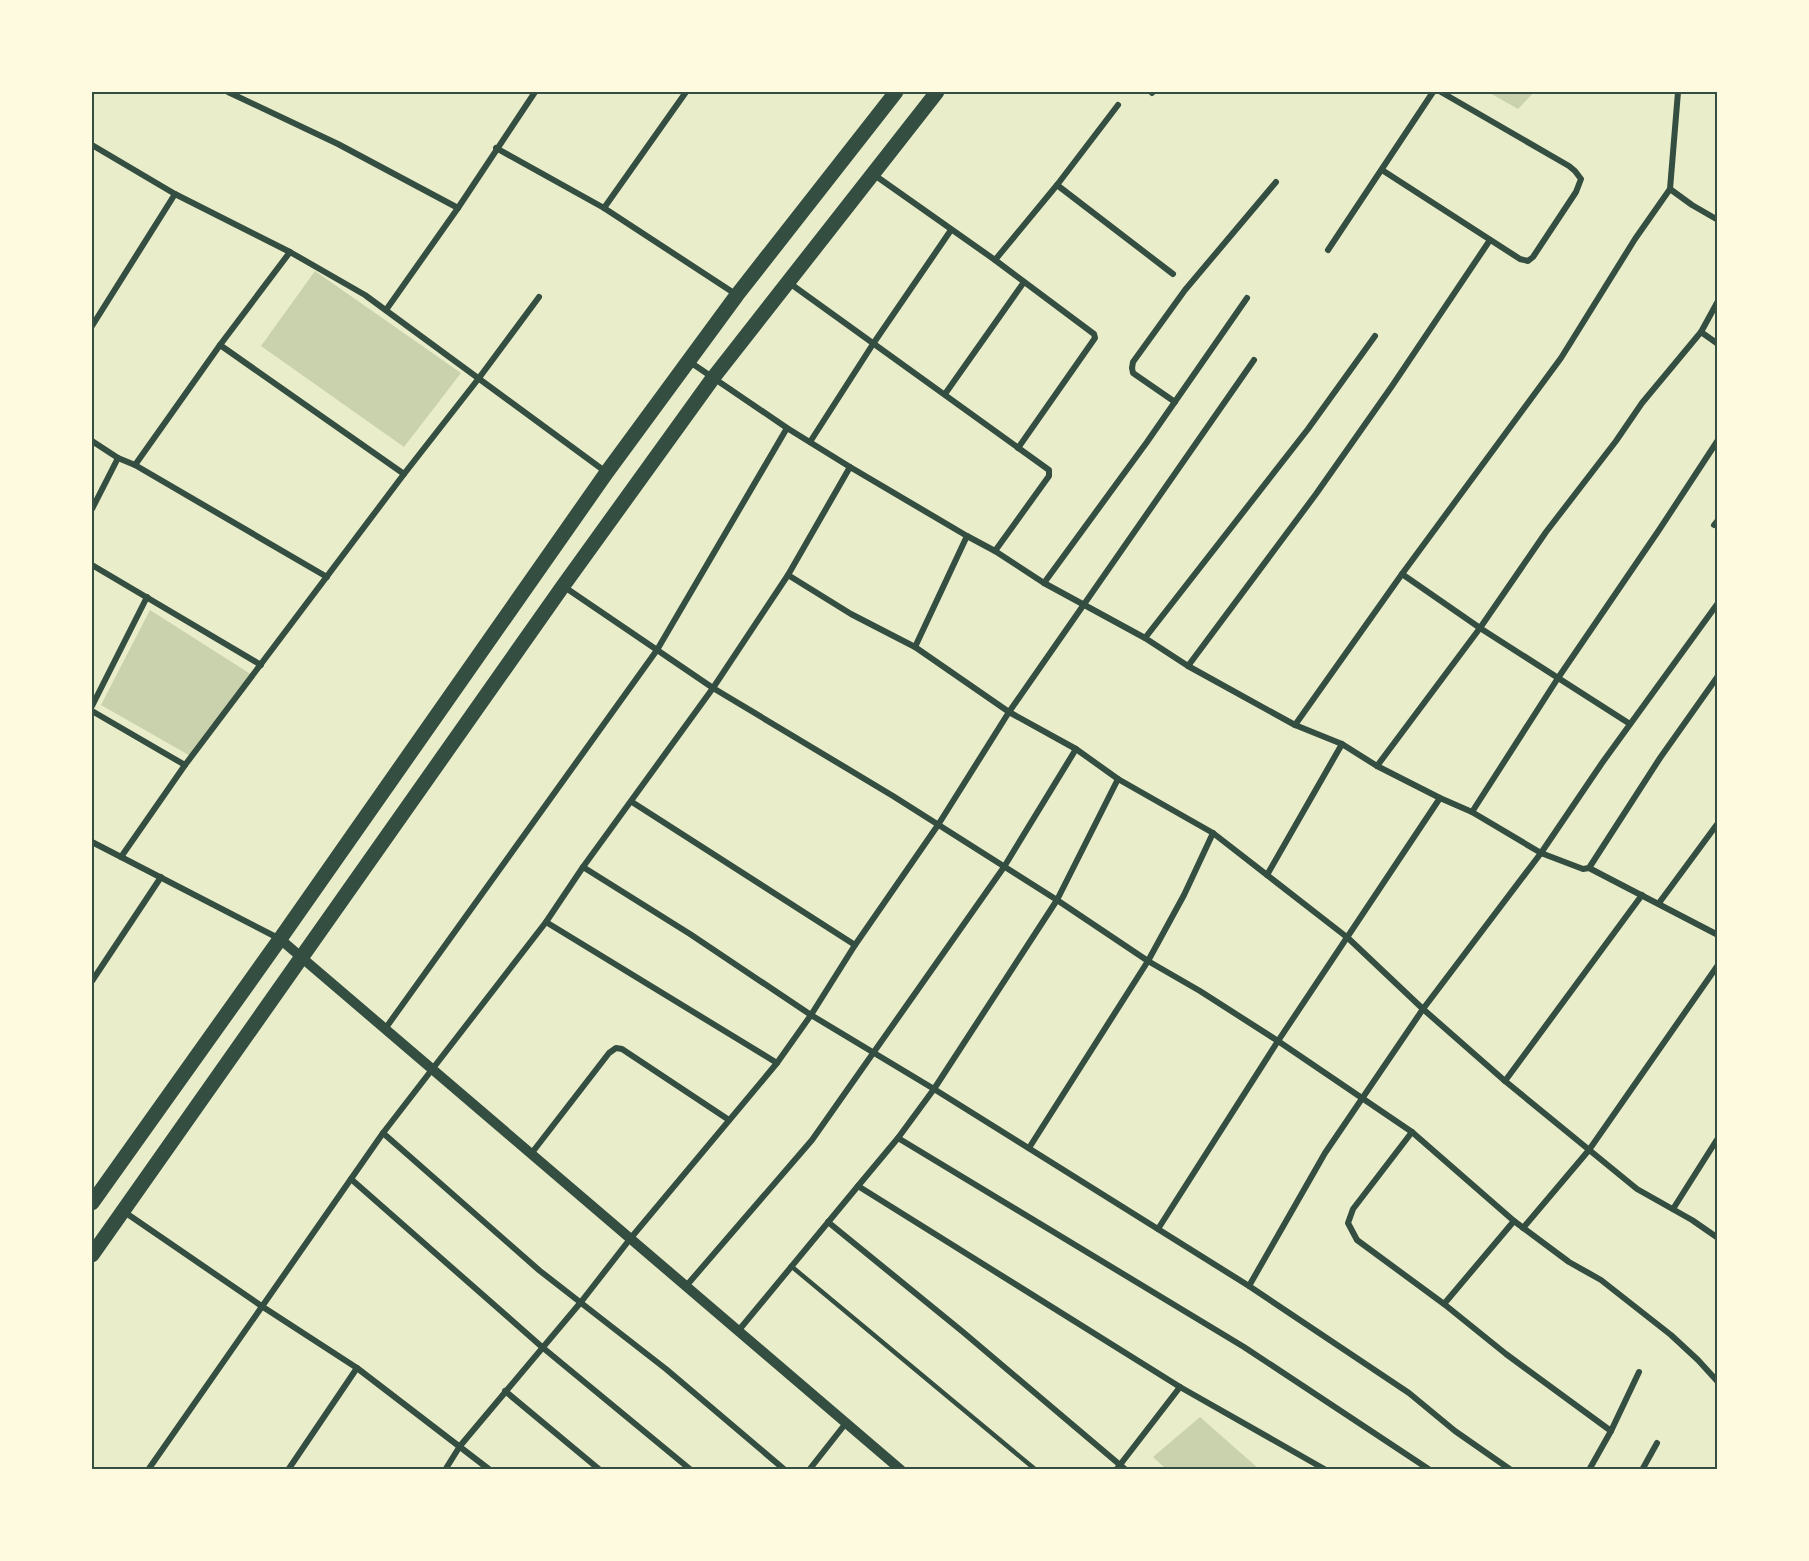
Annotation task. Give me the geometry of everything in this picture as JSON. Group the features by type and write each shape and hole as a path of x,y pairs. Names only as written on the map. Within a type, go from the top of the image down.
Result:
{"main road":[{"path":"92,1203 607,472 738,295 896,92"},
{"path":"92,1255 563,586 713,378 937,92"}],"street":[{"path":"228,92 338,144 458,208"},
{"path":"386,310 458,208 535,92"},
{"path":"604,208 686,92"},
{"path":"1328,250 1432,92"},
{"path":"1382,170 1520,259 1528,261 1531,259 1576,192 1581,179 1569,166 1441,92"},
{"path":"1295,725 1401,574 1561,358 1635,239 1670,189 1678,92"},
{"path":"995,260 1057,185 1118,105"},
{"path":"92,145 175,194 290,252 365,295 607,472"},
{"path":"496,148 604,208 738,295"},
{"path":"872,173 995,260 1091,332 1095,338 1018,448"},
{"path":"1175,402 1133,373 1133,362 1185,290 1276,182"},
{"path":"1057,185 1173,274"},
{"path":"1670,189 1718,220"},
{"path":"92,326 175,194"},
{"path":"810,442 873,344 951,230"},
{"path":"1188,666 1316,494 1490,240"},
{"path":"135,465 220,345 290,252"},
{"path":"787,281 1049,470 1050,473 995,551"},
{"path":"945,394 1024,282"},
{"path":"121,857 185,765 539,297"},
{"path":"1044,583 1247,298"},
{"path":"1377,766 1480,628 1546,532 1616,441 1642,403 1701,332 1718,301"},
{"path":"1701,332 1718,344"},
{"path":"1145,638 1301,438 1375,336"},
{"path":"220,345 404,474"},
{"path":"445,1470 460,1446 777,1063 938,825 1009,712 1254,360"},
{"path":"688,361 850,467 995,551 1044,583 1145,638 1188,666 1295,725 1342,744 1377,766 1472,812 1541,853 1583,869 1589,868 1718,935"},
{"path":"385,1029 657,650 788,428"},
{"path":"1472,812 1558,678 1718,440"},
{"path":"92,441 327,577"},
{"path":"92,509 118,458"},
{"path":"148,1470 383,1133 546,922 583,867 713,688 788,575 850,467"},
{"path":"915,648 967,536"},
{"path":"92,565 261,665"},
{"path":"1401,574 1480,628 1630,724"},
{"path":"788,575 851,614 915,648 1009,712 1076,749 1118,779 1213,833 1348,938 1423,1009 1505,1081 1637,1189 1692,1220 1718,1238"},
{"path":"563,586 713,688 872,783 1058,900 1148,961 1278,1041 1412,1132 1514,1221 1569,1262 1601,1280 1662,1328 1698,1360 1718,1382"},
{"path":"92,706 147,597"},
{"path":"1249,1286 1325,1153 1423,1009 1541,853 1630,724 1718,603"},
{"path":"1589,868 1660,758 1718,676"},
{"path":"92,711 185,765"},
{"path":"1267,874 1342,744"},
{"path":"687,1285 812,1140 1004,867 1076,749"},
{"path":"739,1330 897,1138 934,1089 1058,900 1118,779"},
{"path":"1158,1229 1278,1041 1440,798"},
{"path":"632,802 855,945"},
{"path":"1659,903 1718,823"},
{"path":"1029,1148 1148,961 1184,895 1213,833"},
{"path":"92,842 280,939 901,1470"},
{"path":"583,867 690,934 811,1015 874,1051 1249,1286 1409,1394 1455,1431 1511,1470"},
{"path":"92,981 161,877"},
{"path":"1505,1081 1642,895"},
{"path":"546,922 777,1063"},
{"path":"1523,1228 1589,1150 1718,965"},
{"path":"531,1154 609,1053 616,1048 622,1049 729,1120"},
{"path":"1412,1132 1353,1209 1348,1224 1357,1240 1611,1431"},
{"path":"383,1133 540,1271 666,1369 785,1470"},
{"path":"897,1138 1244,1347 1430,1470"},
{"path":"1673,1209 1718,1138"},
{"path":"351,1179 542,1347 691,1470"},
{"path":"858,1186 1180,1387 1326,1470"},
{"path":"123,1211 357,1368 490,1470"},
{"path":"1444,1304 1514,1221"},
{"path":"828,1222 963,1332 1121,1468 1180,1387"},
{"path":"288,1470 357,1368"},
{"path":"1589,1470 1611,1431 1639,1372"},
{"path":"505,1391 600,1470"},
{"path":"809,1470 846,1423"},
{"path":"1642,1470 1657,1443"}],"lane":[{"path":"791,1266 1036,1470"}],"green space":[{"path":"1488,92 1534,92 1518,109"},
{"path":"315,271 461,373 404,447 261,346"},
{"path":"150,610 252,675 194,758 101,705"},
{"path":"1200,1417 1259,1469 1166,1469 1153,1457"}]}
